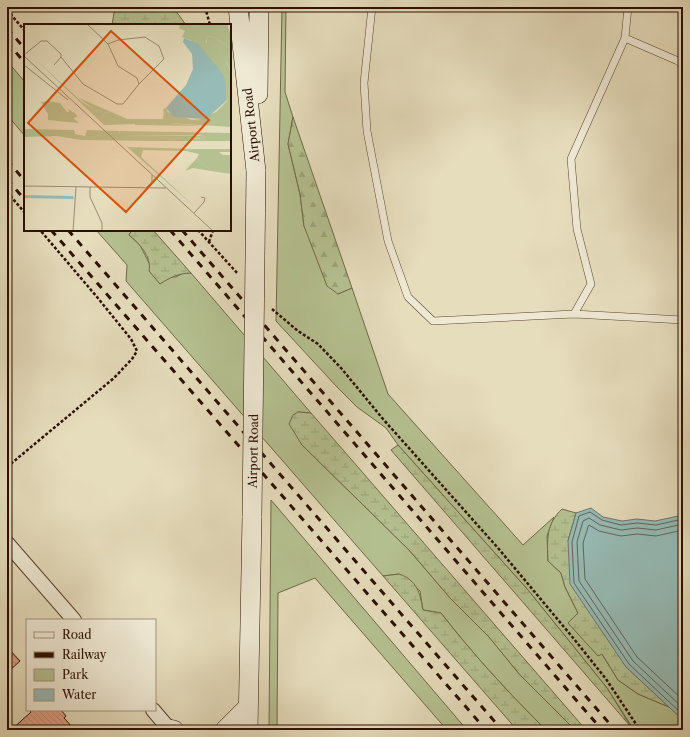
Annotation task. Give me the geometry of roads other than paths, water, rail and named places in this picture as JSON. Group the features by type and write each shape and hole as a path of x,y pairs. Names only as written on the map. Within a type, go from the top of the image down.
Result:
{"main road":[{"name":"Airport Road","path":"238,7 256,171"},
{"name":"Airport Road","path":"248,730 259,7"},
{"path":"225,730 248,707"}],"street":[{"path":"7,542 73,619"},
{"path":"153,711 171,730"}],"lane":[{"path":"372,7 364,82 367,131 388,241 408,297 434,321 574,314 683,320"},
{"path":"574,314 592,284 577,229 571,159 625,38 628,7"},
{"path":"625,38 678,61 683,66"}],"water":[{"path":"591,508 603,517 622,521 637,519 655,521 683,515 683,720 626,667 570,584 568,541 576,513"}],"railway":[{"path":"7,28 24,48"},
{"path":"7,42 24,62"},
{"path":"7,160 24,180"},
{"path":"7,179 24,199"},
{"path":"52,231 486,730"},
{"path":"69,231 502,730"},
{"path":"171,231 602,730"},
{"path":"183,231 615,730"}]}
